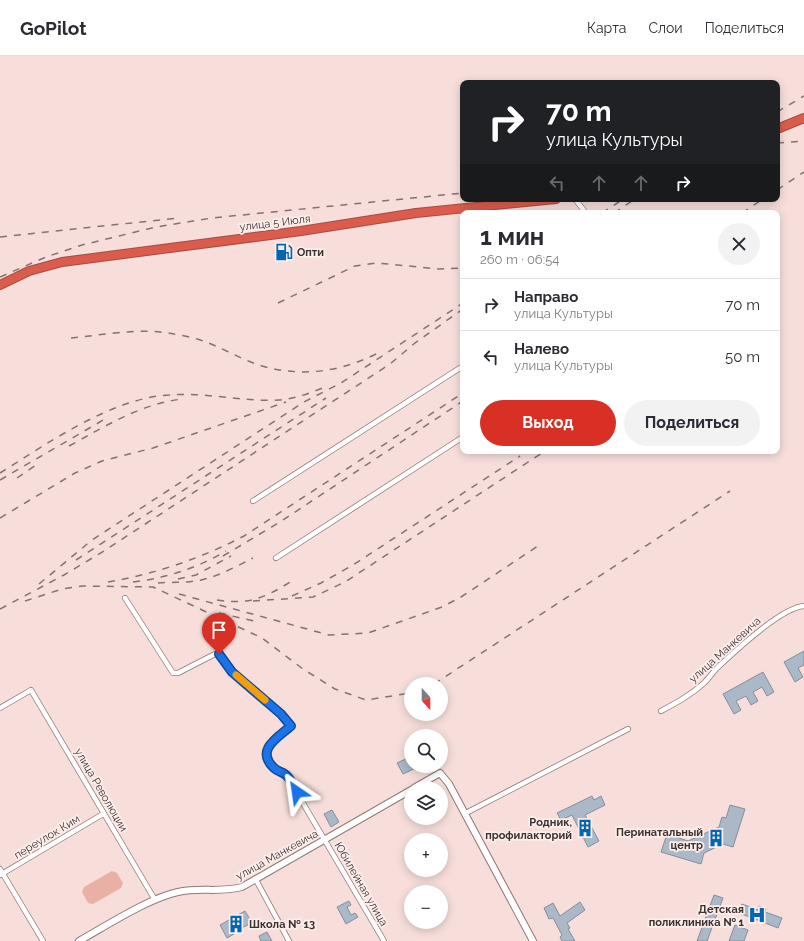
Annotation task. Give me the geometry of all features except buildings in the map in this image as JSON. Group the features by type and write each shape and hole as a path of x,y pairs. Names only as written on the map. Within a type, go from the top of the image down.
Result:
{"highway":[{"path":"781,127 804,118"},
{"path":"781,127 804,124"},
{"name":"улица 5 Июля","path":"0,285 43,266 69,261 301,231 416,213 526,202"}],"street":[{"path":"577,202 584,210"},
{"path":"253,501 460,368"},
{"path":"276,558 460,438"},
{"name":"Юбилейная улица","path":"125,598 173,673 178,673 215,654 222,656 232,672 281,714 291,726 267,747 266,757 274,769 287,776 384,941"},
{"name":"улица Манкевича","path":"661,711 689,695 705,683 718,668 778,616 790,609 804,606"},
{"name":"улица Революции","path":"0,708 31,690 155,900"},
{"path":"466,814 628,729"},
{"path":"426,781 440,773 447,781"},
{"path":"448,783 533,941"},
{"name":"улица Манкевича","path":"79,941 155,900 178,892 228,891 242,887 404,794"},
{"name":"переулок Ким","path":"1,872 103,814"},
{"path":"1,872 43,941"},
{"path":"256,880 289,941"}],"shaded area":[{"path":"112,871 117,873 123,883 121,888 93,904 88,903 82,892 84,887"}],"railway":[{"path":"780,110 804,96"},
{"path":"780,143 804,141"},
{"path":"780,188 804,172"},
{"path":"0,277 46,257 82,245 156,227 212,218 460,193"},
{"path":"607,210 619,202"},
{"path":"618,210 630,202"},
{"path":"746,210 758,202"},
{"path":"0,237 178,218"},
{"path":"278,303 355,266 377,263 439,269 460,268"},
{"path":"39,584 92,540 304,402 341,383 460,305"},
{"path":"0,609 64,575 104,551 390,364 415,343 460,311"},
{"path":"71,338 144,331 168,333 199,340 262,366 294,372 309,372 339,368 368,358 382,351"},
{"path":"0,473 81,424 125,404 147,398 183,394 251,400 278,400 296,397 325,387"},
{"path":"108,582 161,570 195,558 244,536 460,395"},
{"path":"76,560 326,398"},
{"path":"69,446 110,423 137,411 151,406 182,399"},
{"path":"0,518 75,473 102,461 153,448 286,402"},
{"path":"223,556 280,522 460,403"},
{"path":"0,480 105,419"},
{"path":"253,601 313,597 345,582 540,454"},
{"path":"292,596 321,583 353,565 520,456"},
{"path":"17,478 36,465"},
{"path":"445,677 730,491"},
{"path":"179,594 329,635 368,633 442,607 461,597 541,544"},
{"path":"133,582 170,575 193,567 226,551"},
{"path":"178,579 196,575 231,556"},
{"path":"158,583 203,580 225,572 253,558"},
{"path":"217,600 239,602 256,599 265,596 292,581"},
{"path":"25,601 62,589 82,586 153,587 262,638 303,669 335,689 366,700 404,694"},
{"path":"219,613 254,621"}],"slow traffic":[{"path":"236,675 265,700"}],"place":[{"name":"Опти","path":"284,252"},
{"name":"Родник, профилакторий","path":"585,828"},
{"name":"Перинатальный центр","path":"716,838"},
{"name":"Детская поликлиника № 1","path":"757,915"},
{"name":"Школа № 13","path":"236,924"}],"route":[{"path":"219,654 222,656 232,672 281,714 291,726 267,747 266,757 274,769 287,776 297,792"}]}
